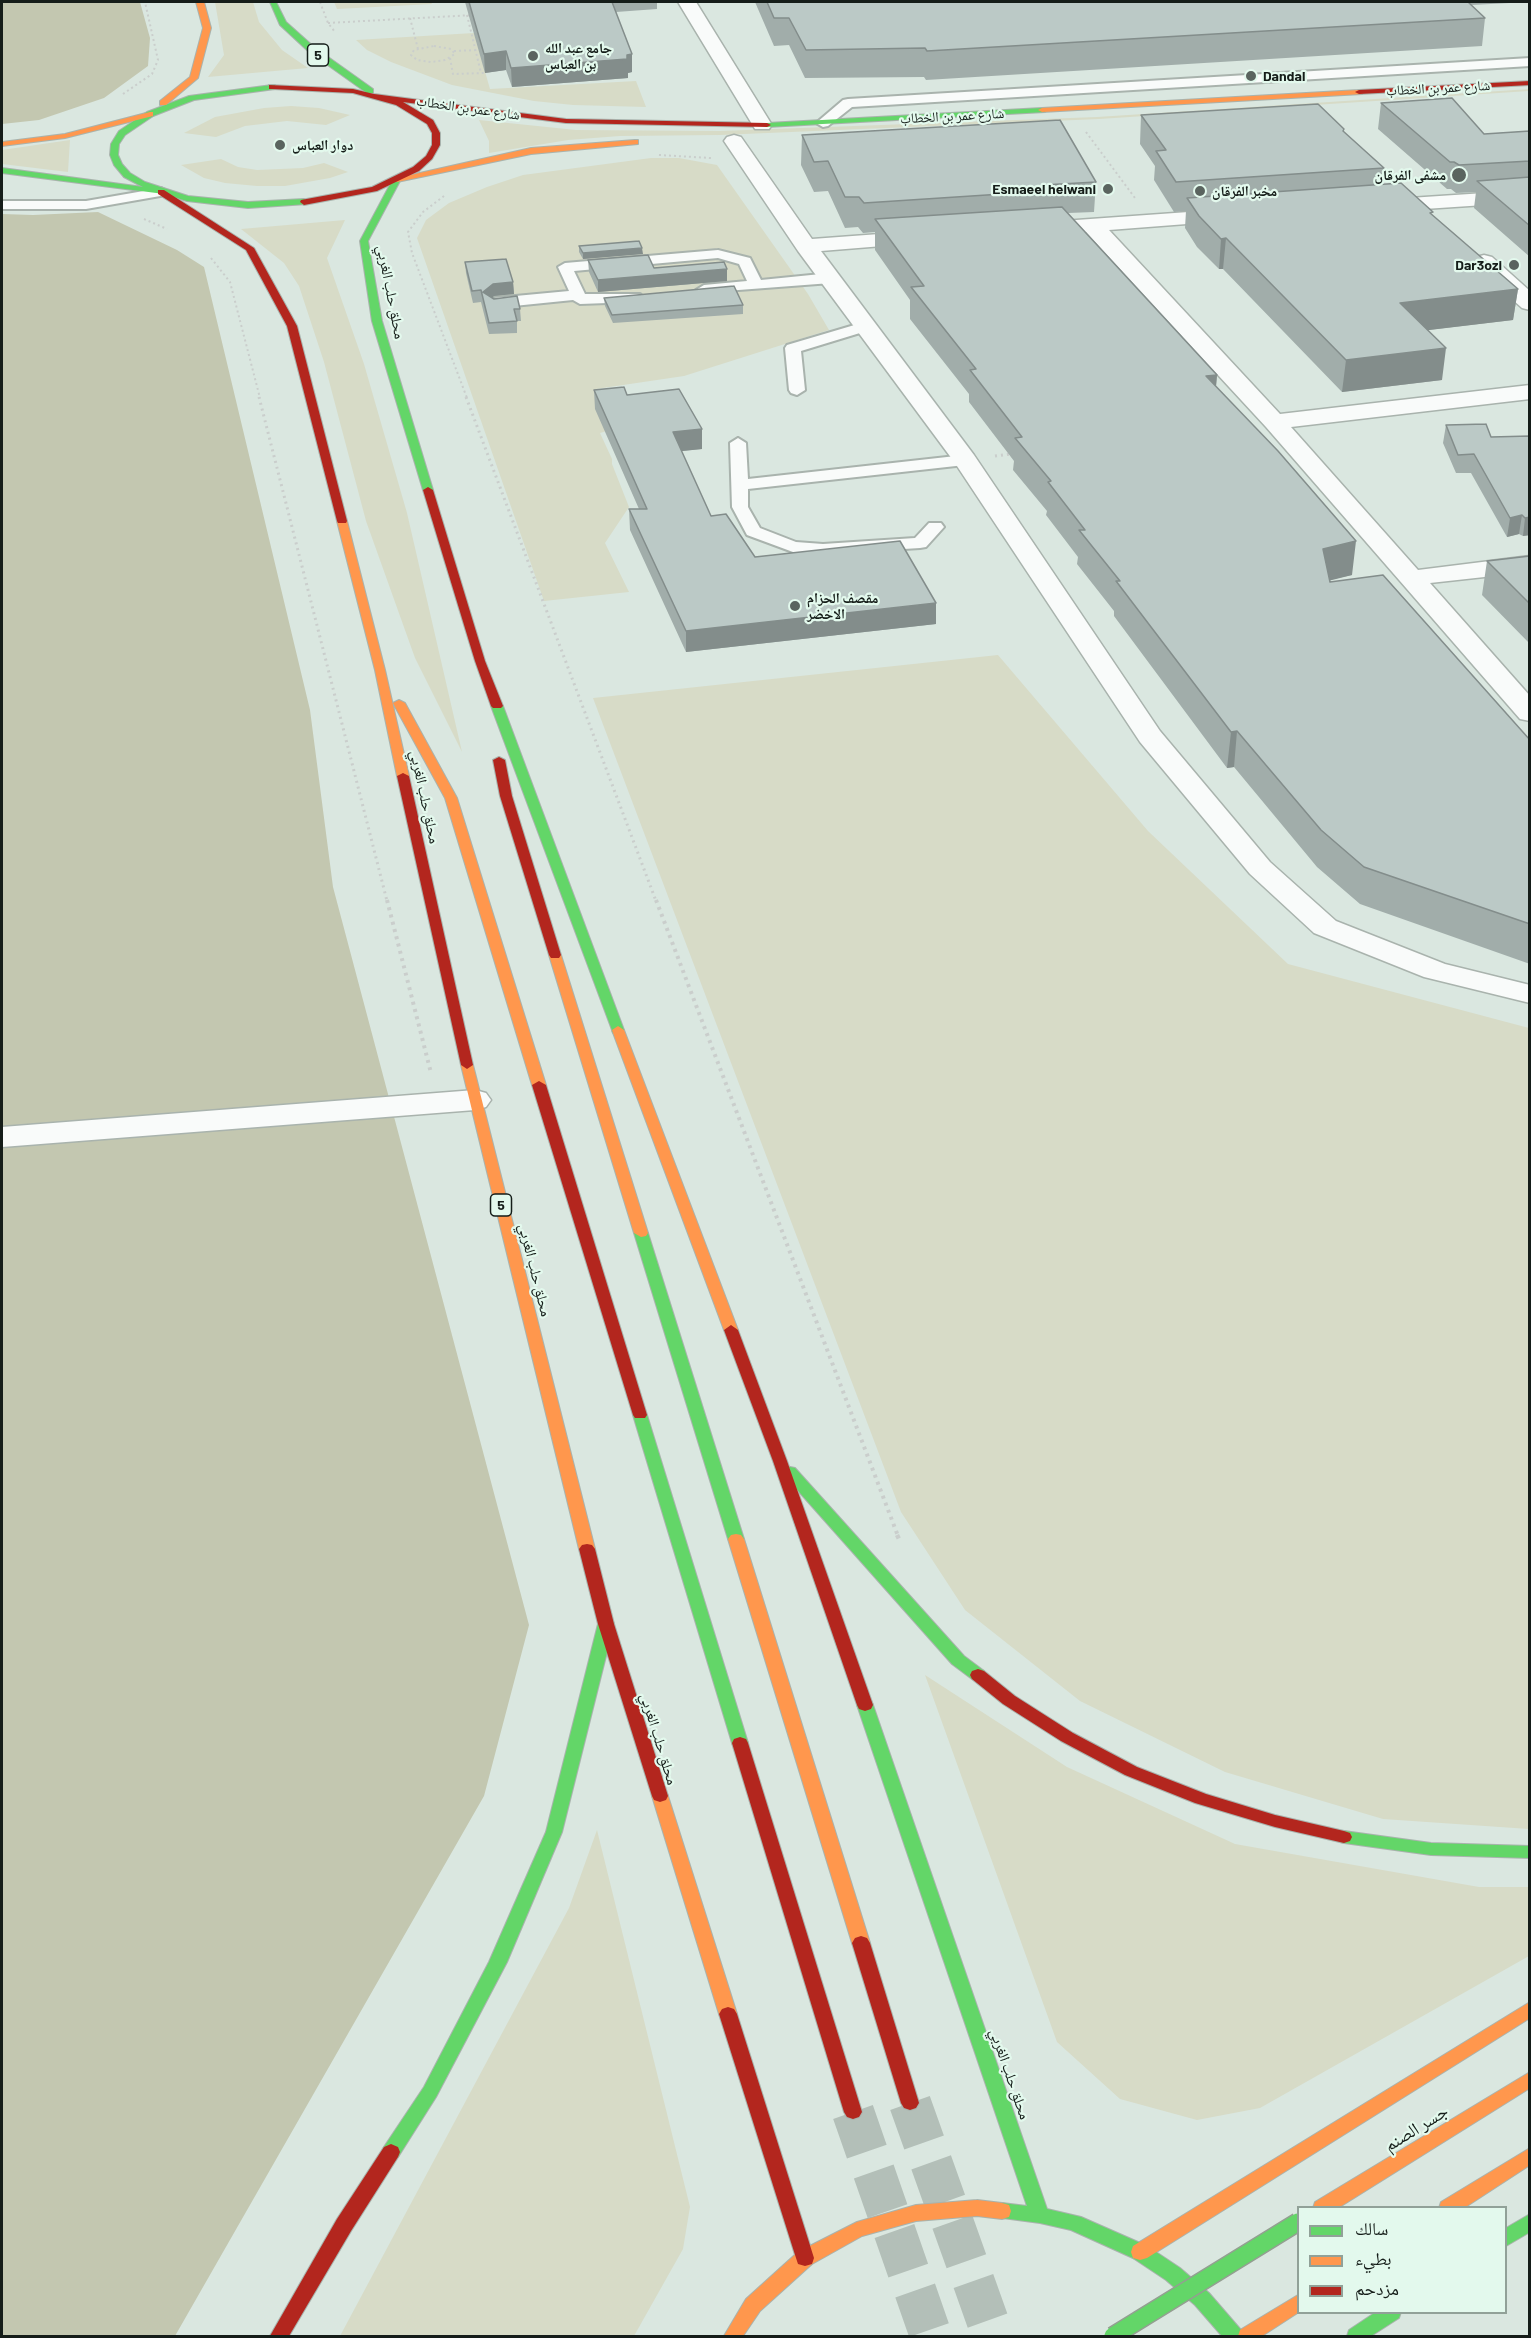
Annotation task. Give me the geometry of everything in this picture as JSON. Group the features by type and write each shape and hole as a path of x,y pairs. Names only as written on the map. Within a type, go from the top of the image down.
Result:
{"main road":[{"path":"161,192 128,175 118,165 114,155 115,144 122,133 150,114 194,78 207,28 200,2"},
{"name":"5","path":"273,2 283,23 311,50 376,96"},
{"name":"شارع عمر بن الخطاب","path":"376,96 566,121 762,125 1530,83"},
{"path":"2,144 65,136 150,114 201,96 272,87 328,88 376,96 417,112 430,122 436,133 436,145 429,157 397,179"},
{"path":"2,171 161,192 216,203 281,204 345,196 397,179 531,150 575,145 656,149"},
{"name":"محلق حلب الغربي","path":"397,179 364,241 377,321 480,661 780,1461 1040,2215"},
{"name":"محلق حلب الغربي","path":"161,192 250,248 292,326 380,670 475,1100 606,1624 805,2258"},
{"path":"480,661 506,796 910,2103"},
{"path":"380,670 452,798 853,2112"},
{"path":"780,1461 957,1660 1009,1700 1067,1737 1131,1770 1201,1799 1275,1821 1352,1839 1431,1849 1530,1852"},
{"path":"279,2337 344,2225 430,2092 498,1962 554,1832 606,1624"},
{"path":"1140,2252 1530,2009"},
{"name":"جسر الصنم","path":"1325,2206 1530,2079"},
{"path":"1451,2206 1530,2156"},
{"path":"733,2337 753,2305 805,2258 857,2230 916,2213 977,2208 1040,2215 1074,2223 1140,2252 1173,2274 1202,2300 1234,2337"},
{"path":"1507,2237 1530,2222"},
{"path":"1113,2337 1297,2223"},
{"path":"1247,2337 1297,2304"},
{"path":"1356,2337 1390,2314"}],"street":[{"path":"694,2 762,125"},
{"path":"737,146 806,246 868,326 964,459 1150,736 1260,868 1325,927 1435,971 1530,994"},
{"path":"1360,207 1530,196"},
{"path":"1418,203 1444,226"},
{"path":"1009,231 1256,214"},
{"path":"1092,225 1274,422 1530,713"},
{"path":"806,246 937,236"},
{"path":"1470,249 1530,303"},
{"path":"1274,422 1530,392"},
{"path":"1411,578 1530,564"},
{"path":"2,1137 475,1100"}],"lane":[{"path":"823,123 848,103 1530,62"},
{"path":"2,205 55,206 102,202 161,192"},
{"path":"655,295 580,299 565,267 718,254 745,261 756,285"},
{"path":"689,291 831,278"},
{"path":"494,303 578,295"},
{"path":"797,390 793,348 868,326"},
{"path":"738,443 740,507 753,531 793,547 823,549 920,543 934,527"},
{"path":"740,485 964,459"}],"path":[{"path":"121,95 153,74 158,60 145,2"},
{"path":"467,15 481,73"},
{"path":"328,23 478,15"},
{"path":"410,18 418,49"},
{"path":"454,51 450,58 431,62 417,60 411,56 418,49 440,47 454,51 477,50"},
{"path":"450,58 453,74 485,73"},
{"path":"1083,128 1152,220"},
{"path":"656,149 702,156 737,146"},
{"path":"452,193 441,197 423,212 408,232 412,253 876,1484 904,1548"},
{"path":"102,202 171,230"},
{"path":"205,253 213,259 230,282 439,1103"},
{"path":"964,459 1012,454"}],"green space":[{"path":"2,2 140,2 150,38 148,66 104,98 39,120 2,124"},
{"path":"215,2 253,2 259,22 282,50 308,68 208,77 224,55"},
{"path":"334,2 431,2 432,4 337,9"},
{"path":"474,33 490,89 636,81 646,107 573,105 534,101 452,85 391,62 367,50 356,40"},
{"path":"1530,89 1529,91 1099,119 720,135 620,136 568,140 489,153 489,141 479,120 576,130 720,131 1097,117"},
{"path":"291,106 319,108 350,115 326,125 287,121 245,126 216,137 184,133 215,117 264,108"},
{"path":"70,140 68,172 2,164 2,150"},
{"path":"651,158 679,158 717,165 808,294 829,330 684,376 596,389 614,429 600,433 629,507 605,543 629,592 544,601 417,238 426,220 449,203 487,187 523,175"},
{"path":"221,159 238,167 257,170 303,168 324,163 348,172 330,178 285,186 257,186 225,183 204,178 181,165"},
{"path":"98,212 177,250 204,267 310,710 333,887 529,1625 484,1796 175,2336 2,2336 2,214"},
{"path":"345,220 327,258 364,364 407,513 462,752 415,658 366,521 324,362 299,286 284,263 241,229"},
{"path":"998,655 1148,831 1288,964 1529,1028 1529,1829 1383,1819 1225,1772 1080,1701 965,1610 901,1512 593,698"},
{"path":"925,1675 1067,1767 1235,1844 1479,1887 1529,1887 1529,1956 1260,2108 1197,2120 1120,2099 1057,2042"},
{"path":"597,1830 690,2207 683,2249 634,2336 340,2336 569,1908"}],"building":[{"path":"469,2 612,2 632,54 627,55 627,59 511,68 506,51 484,54"},
{"path":"767,2 1468,2 1485,18 927,51 925,48 806,50 789,18 774,18"},
{"path":"1452,98 1484,134 1530,131 1530,161 1459,165 1450,162 1381,103"},
{"path":"1318,104 1344,129 1343,131 1384,168 1176,182 1156,151 1166,150 1141,115"},
{"path":"1060,120 1096,182 1043,185 1048,191 864,203 859,197 845,197 828,161 814,162 802,135"},
{"path":"1530,177 1530,226 1477,181"},
{"path":"1401,183 1433,212 1430,213 1518,289 1400,303 1446,348 1346,360 1226,238 1221,239 1199,216 1187,198"},
{"path":"1062,207 1217,375 1206,376 1278,451 1356,541 1323,549 1330,582 1383,575 1530,740 1530,924 1364,867 1321,830 1237,731 1231,732 1116,581 1120,581 1079,530 1085,530 1048,482 1051,481 1015,438 1022,437 970,370 976,369 911,287 924,286 875,219"},
{"path":"639,241 642,248 583,253 579,246"},
{"path":"648,255 654,268 724,262 727,269 598,280 588,260"},
{"path":"506,259 513,282 493,284 483,292 494,299 517,296 520,309 514,309 517,321 489,323 481,290 472,291 465,262"},
{"path":"734,286 743,305 612,315 604,298"},
{"path":"624,387 627,395 679,389 702,429 673,432 711,516 726,514 755,557 900,541 936,603 686,631 629,509 647,509 594,390"},
{"path":"1486,424 1491,437 1530,436 1530,517 1525,518 1522,515 1510,518 1474,454 1458,455 1446,425"},
{"path":"1530,556 1530,604 1487,561"}],"tunnel":[{"path":"910,2103 993,2336"},
{"path":"853,2112 931,2336"}],"traffic: fast":[{"path":"273,2 283,23 311,49 370,91"},
{"path":"272,87 192,98 150,114 122,133 115,144 114,155 118,165 127,175 142,184 187,198 248,205 304,202"},
{"path":"767,125 1042,110"},
{"path":"2,171 161,192"},
{"path":"397,179 364,241 377,321 428,490"},
{"path":"497,706 618,1030"},
{"path":"641,1233 736,1539"},
{"path":"640,1415 740,1743"},
{"path":"790,1472 958,1660 978,1675"},
{"path":"391,2152 430,2092 498,1962 554,1832 606,1624"},
{"path":"865,1705 1040,2215"},
{"path":"1344,1837 1431,1849 1530,1852"},
{"path":"1002,2211 1040,2215 1074,2223 1140,2252 1173,2274 1202,2299 1234,2336"},
{"path":"1507,2237 1530,2222"},
{"path":"1113,2336 1297,2223"},
{"path":"1356,2336 1389,2314"}],"traffic: slow":[{"path":"163,103 194,78 207,28 200,2"},
{"path":"1042,110 1359,92"},
{"path":"2,144 65,136 150,114"},
{"path":"397,179 531,151 635,142"},
{"path":"342,521 380,670 403,776"},
{"path":"399,703 451,798 539,1085"},
{"path":"555,955 641,1233"},
{"path":"618,1030 731,1330"},
{"path":"467,1065 587,1549"},
{"path":"736,1539 861,1943"},
{"path":"660,1796 728,2014"},
{"path":"1140,2252 1530,2009"},
{"path":"1325,2206 1530,2079"},
{"path":"1451,2206 1530,2155"},
{"path":"733,2336 753,2305 805,2258 857,2230 916,2213 977,2208 1002,2211"},
{"path":"1247,2336 1297,2304"}],"traffic: jam":[{"path":"1359,92 1530,83"},
{"path":"272,87 353,91 399,103 430,122 436,133 436,145 429,157 416,169 374,189 304,202"},
{"path":"376,96 566,121 767,125"},
{"path":"161,192 250,248 292,326 342,521"},
{"path":"428,490 480,661 497,706"},
{"path":"499,760 506,796 555,955"},
{"path":"403,776 467,1065"},
{"path":"539,1085 640,1415"},
{"path":"731,1330 780,1461 865,1705"},
{"path":"587,1549 606,1624 660,1796"},
{"path":"978,1675 1009,1700 1067,1737 1131,1771 1201,1799 1275,1821 1344,1837"},
{"path":"740,1743 853,2112"},
{"path":"861,1943 910,2103"},
{"path":"728,2014 805,2258"},
{"path":"279,2336 344,2225 391,2152"}],"place":[{"name":"جامع عبد الله بن العباس","path":"533,56"},
{"name":"Dandal","path":"1251,76"},
{"name":"دوار العباس","path":"280,145"},
{"name":"مشفى الفرقان","path":"1459,175"},
{"name":"Esmaeel helwani","path":"1108,189"},
{"name":"مخبر الفرقان","path":"1200,191"},
{"name":"Dar3ozi","path":"1514,265"},
{"name":"مقصف الحزام الاخضر","path":"795,606"}]}
